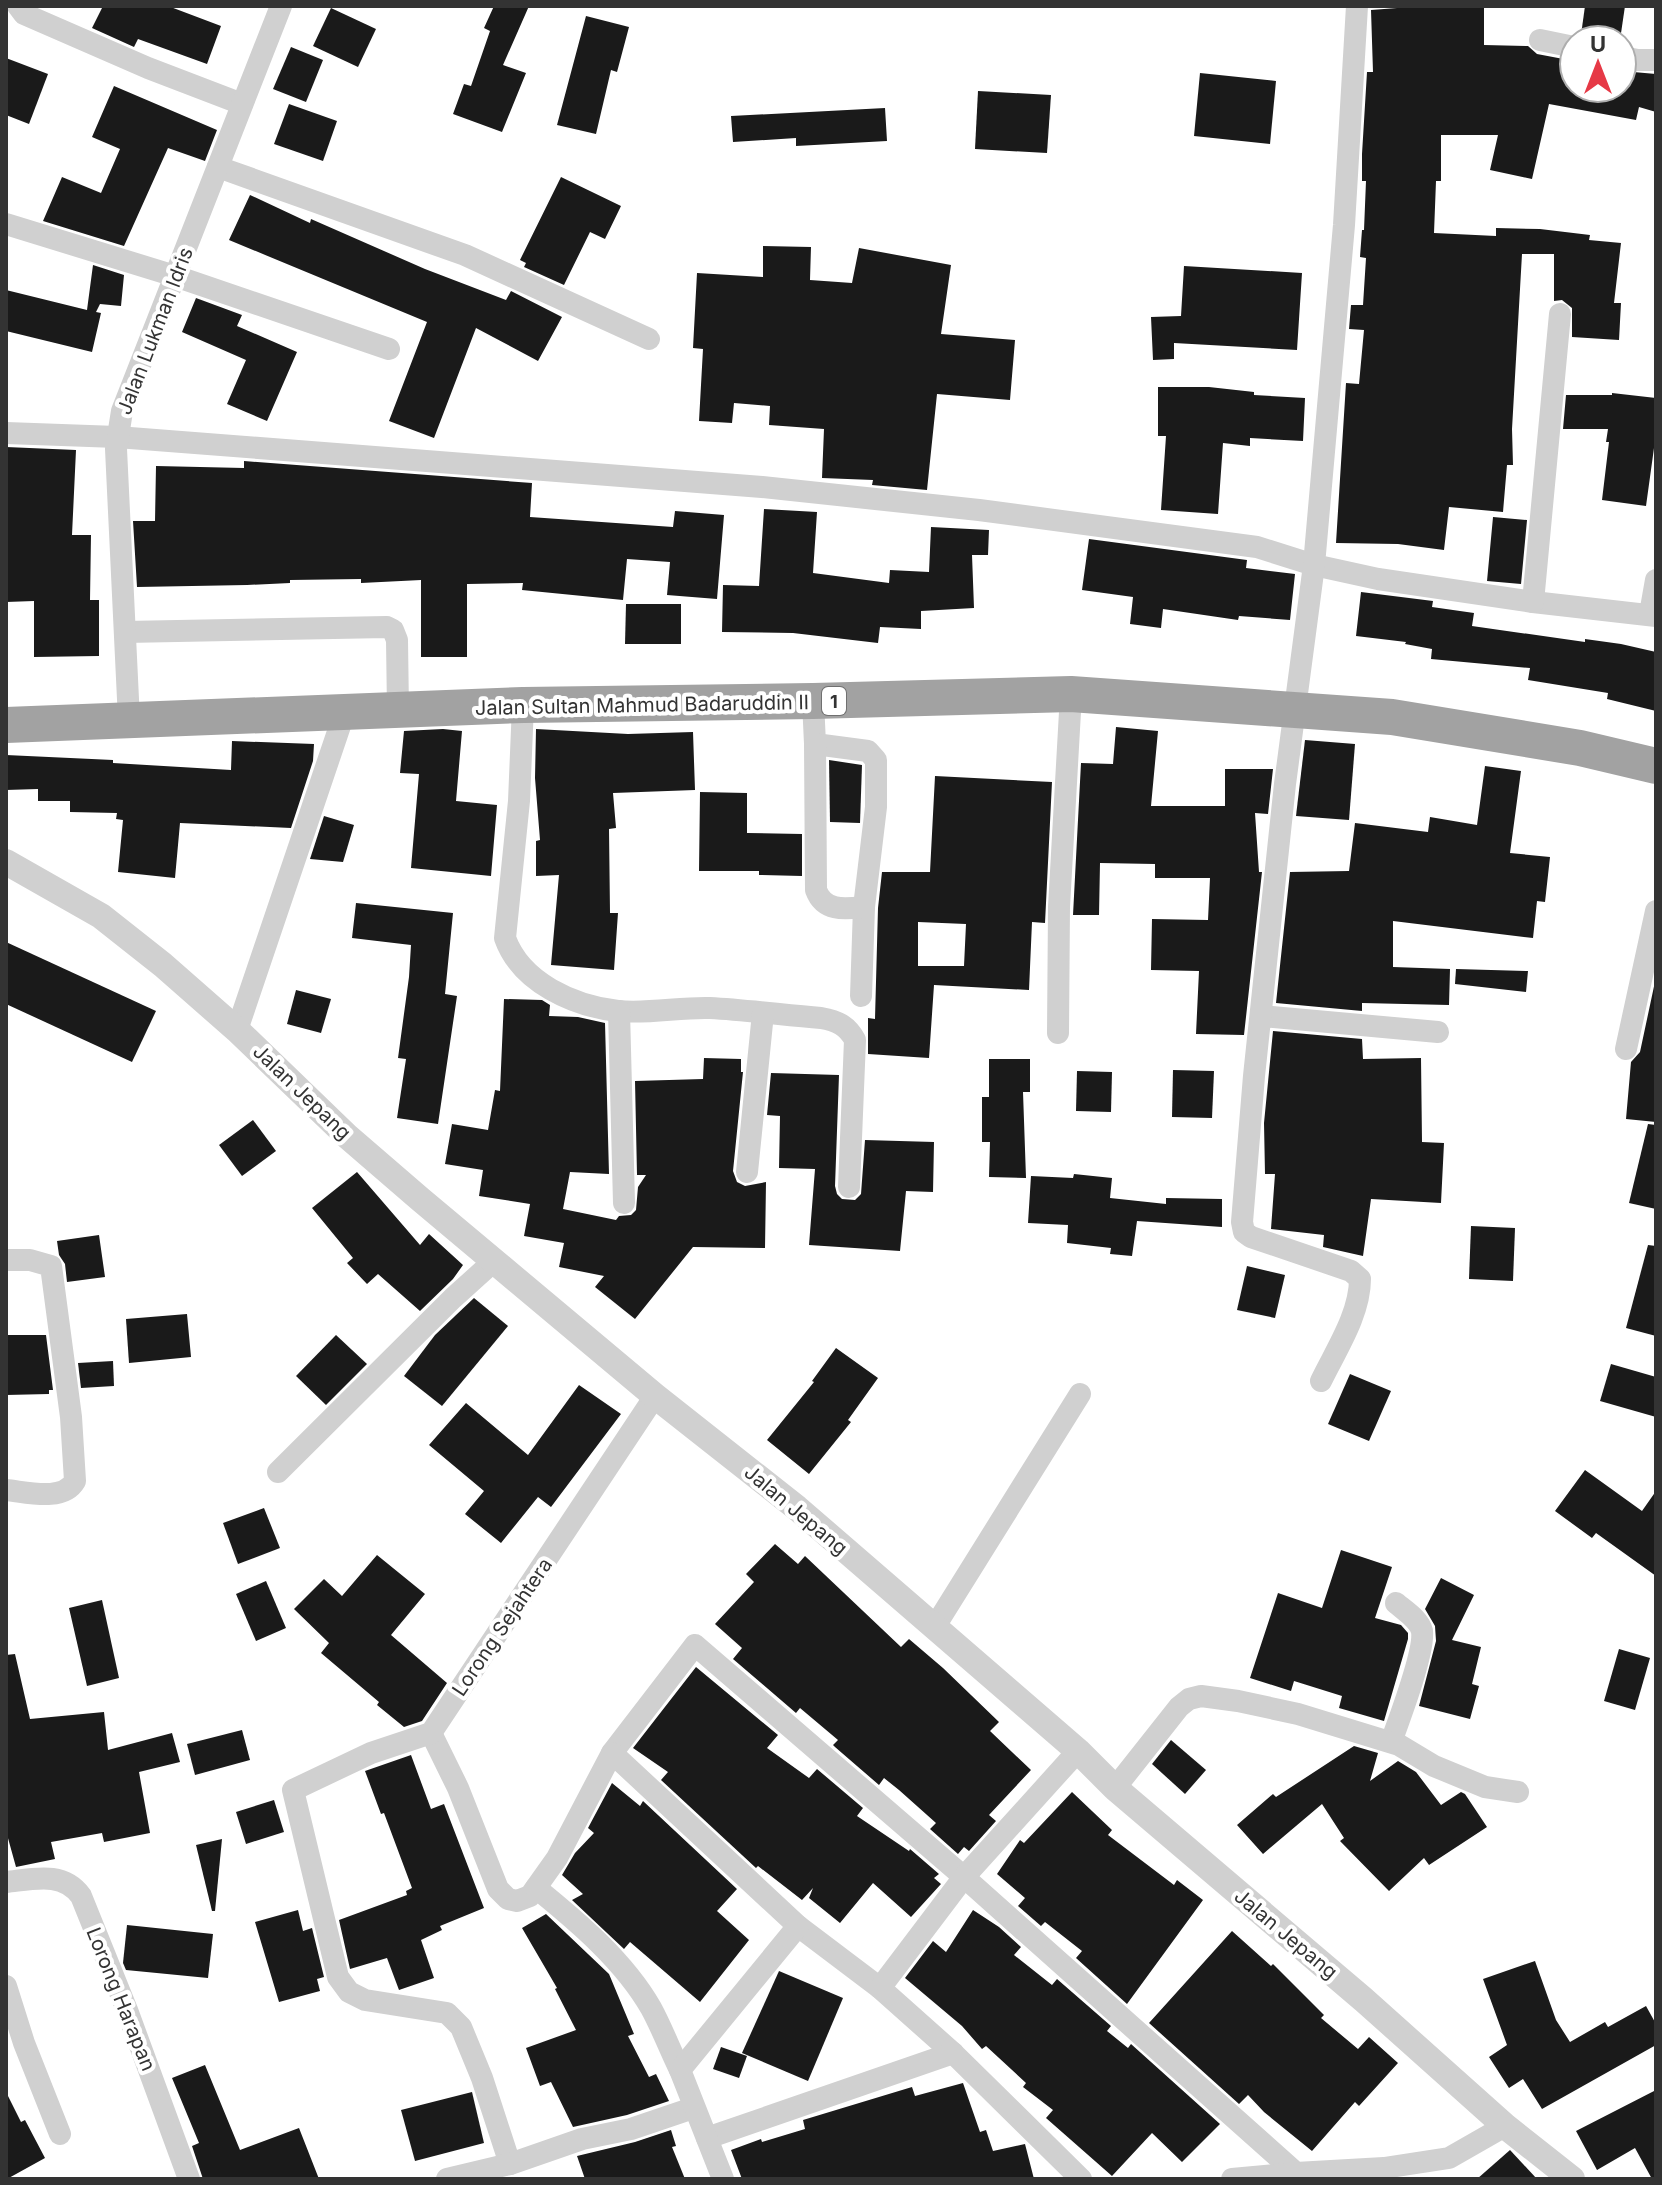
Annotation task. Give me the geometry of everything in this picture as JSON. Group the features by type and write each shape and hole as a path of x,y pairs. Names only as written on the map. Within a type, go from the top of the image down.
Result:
{"highway":[{"name":"Jalan Sultan Mahmud Badaruddin II","path":"6,725 523,705 1071,694 1392,717 1515,736 1656,766"}],"street":[{"name":"Jalan Lukman Idris","path":"129,720 117,437 131,385 281,6"},
{"path":"1321,1381 1352,1315 1360,1279 1351,1271 1251,1237 1244,1232 1242,1222 1261,1016 1314,565 1344,225 1357,6"},
{"path":"16,12 242,104"},
{"path":"1540,40 1558,44"},
{"path":"218,167 465,255 649,339"},
{"path":"6,224 175,276 389,349"},
{"path":"1533,602 1560,314"},
{"path":"6,433 117,437 762,487 979,510 1257,547 1314,565 1378,579 1533,602 1653,615 1656,580"},
{"path":"125,632 387,627 393,630 397,640 398,711"},
{"path":"1058,1033 1059,907 1071,694"},
{"path":"813,701 816,890 826,905 839,909 864,907"},
{"path":"523,705 519,801 505,938 514,957 541,984 573,1001 619,1011 709,1008 821,1018 836,1021 850,1029 855,1040 849,1187"},
{"path":"237,1030 344,714"},
{"path":"815,744 868,751 876,760 876,807 864,907 861,996"},
{"name":"Jalan Jepang","path":"6,862 101,916 237,1030 347,1136 655,1396 797,1508 1505,2126 1572,2179"},
{"path":"1626,1049 1656,911"},
{"path":"619,1011 624,1203"},
{"path":"747,1172 763,1013"},
{"path":"1261,1016 1438,1032"},
{"path":"6,1260 30,1260 51,1266 71,1417 75,1481 71,1489 61,1493 6,1490"},
{"path":"278,1472 494,1261"},
{"path":"934,1628 1080,1394"},
{"name":"Lorong Sejahtera","path":"431,1733 655,1396"},
{"path":"1391,1742 1418,1657 1422,1634 1413,1617 1396,1603"},
{"path":"510,2164 482,2078 461,2027 447,2013 365,2000 349,1992 338,1977 293,1790 371,1753 431,1733 458,1788 498,1889 508,1899 517,1901 530,1896 557,1858 612,1753 695,1645 964,1877 1296,2173"},
{"path":"1115,1788 1179,1707 1189,1699 1201,1696 1298,1714 1391,1742 1434,1766 1485,1787 1518,1792"},
{"path":"880,1988 964,1877 1078,1751"},
{"path":"612,1753 798,1926 880,1988 953,2053 1081,2179"},
{"name":"Lorong Harapan","path":"6,1882 63,1880 72,1884 81,1896 189,2179"},
{"path":"536,1888 566,1912 625,1972 650,2008 680,2070 723,2179"},
{"path":"680,2070 798,1926"},
{"path":"6,1986 24,2043 60,2134"},
{"path":"707,2138 953,2053"},
{"path":"447,2179 510,2164 582,2139 631,2129 693,2108"},
{"path":"1232,2179 1384,2168 1449,2158 1505,2126"}],"building":[{"path":"103,6 168,6 221,26 207,64 138,39 134,47 92,28"},
{"path":"494,6 529,6 503,65 526,73 502,132 453,114 464,84 471,86 490,31 484,28"},
{"path":"1484,6 1484,45 1528,46 1537,54 1558,58 1558,104 1638,104 1638,72 1656,74 1656,112 1639,107 1636,120 1549,104 1532,179 1490,170 1498,135 1441,135 1441,181 1436,181 1434,233 1496,236 1496,228 1540,229 1590,235 1589,240 1621,243 1614,303 1621,303 1619,340 1572,337 1572,308 1562,300 1554,301 1554,254 1522,254 1512,429 1513,465 1507,465 1503,512 1449,507 1444,550 1398,544 1336,543 1346,383 1359,384 1364,330 1349,329 1351,305 1363,305 1366,258 1360,257 1366,181 1362,181 1362,154 1367,72 1373,72 1371,10"},
{"path":"1585,6 1625,6 1622,24 1583,24"},
{"path":"331,8 376,29 358,67 313,46"},
{"path":"586,16 629,27 617,72 611,70 596,134 557,125"},
{"path":"291,47 323,60 306,102 273,89"},
{"path":"6,58 48,74 29,124 6,115"},
{"path":"1200,73 1276,81 1270,144 1194,136"},
{"path":"114,86 217,130 205,161 168,148 124,246 43,221 62,177 101,193 120,149 92,137"},
{"path":"978,91 1051,95 1047,153 975,149"},
{"path":"289,104 337,121 323,161 274,144"},
{"path":"885,108 887,141 796,146 796,138 733,142 731,116"},
{"path":"561,177 621,206 605,239 590,232 564,285 524,267 526,263 520,260"},
{"path":"250,195 310,223 311,219 425,269 506,300 511,291 562,317 538,361 476,328 434,438 389,421 427,322 229,240"},
{"path":"763,246 811,247 810,280 852,283 859,248 951,265 941,334 1015,340 1010,400 937,394 927,490 872,485 873,480 822,478 824,429 769,425 770,406 734,403 732,423 699,421 703,349 693,348 697,273 763,277"},
{"path":"93,265 124,275 121,306 100,304 96,312 101,313 92,352 6,331 6,290 87,310"},
{"path":"1184,266 1302,273 1297,350 1174,343 1174,359 1153,360 1151,317 1181,316"},
{"path":"196,298 242,315 237,326 297,352 267,421 227,404 246,360 182,332"},
{"path":"1158,387 1209,387 1254,392 1254,395 1305,398 1303,441 1250,438 1250,446 1223,443 1218,514 1161,510 1166,436 1158,436"},
{"path":"1612,393 1656,398 1656,448 1646,506 1602,500 1608,429 1563,429 1566,395"},
{"path":"6,447 76,450 72,535 91,535 90,600 99,600 99,656 34,657 34,601 6,602"},
{"path":"244,461 532,483 530,517 673,527 675,511 724,515 717,599 667,595 670,562 627,559 623,600 522,590 523,583 467,584 467,657 421,657 421,580 361,583 361,579 290,580 290,583 247,585 137,587 133,521 155,521 156,466 244,468"},
{"path":"764,509 817,512 813,573 889,583 890,570 929,572 931,527 989,530 988,555 972,555 974,608 921,611 921,629 880,627 878,643 793,633 722,632 723,585 759,586"},
{"path":"1493,517 1527,520 1521,584 1487,581"},
{"path":"1089,539 1247,560 1246,568 1295,574 1290,620 1239,616 1238,620 1163,609 1161,628 1130,624 1133,597 1082,590"},
{"path":"1361,592 1433,601 1432,607 1474,613 1472,626 1621,644 1656,652 1656,711 1607,699 1608,693 1528,680 1530,668 1431,659 1432,649 1406,642 1356,636"},
{"path":"626,604 681,604 681,644 625,644"},
{"path":"1116,727 1158,731 1151,806 1225,806 1225,769 1273,769 1268,814 1255,813 1259,872 1262,872 1244,1035 1196,1034 1199,971 1151,970 1152,919 1208,920 1210,878 1155,878 1155,864 1100,863 1099,915 1073,915 1081,763 1113,764"},
{"path":"536,729 628,734 693,732 695,790 613,793 616,828 609,829 610,913 618,913 614,970 551,965 559,875 536,876 536,841 540,840 535,778"},
{"path":"404,731 462,731 456,801 497,805 491,876 411,868 419,774 400,773"},
{"path":"1305,740 1355,744 1349,820 1296,816"},
{"path":"232,741 314,744 313,761 291,828 180,823 175,878 118,872 123,820 116,819 117,813 70,812 70,801 38,801 38,789 6,790 6,755 231,770"},
{"path":"829,760 862,765 860,823 830,822"},
{"path":"1485,766 1521,771 1510,853 1550,857 1545,902 1537,901 1533,938 1393,921 1393,967 1450,969 1449,1005 1362,1003 1362,1011 1276,1003 1290,872 1349,871 1355,823 1428,832 1430,817 1477,825"},
{"path":"935,776 1052,782 1045,923 1032,922 1029,990 934,985 929,1058 868,1054 868,1018 875,1019 882,872 930,872","holes":["918,922 966,924 964,966 918,966"]},
{"path":"700,792 747,793 747,833 802,834 802,876 759,875 759,871 699,871"},
{"path":"324,816 354,825 343,862 310,859"},
{"path":"356,903 453,913 445,994 457,996 438,1124 397,1118 406,1059 398,1058 411,945 352,938"},
{"path":"6,942 156,1011 132,1062 6,1004"},
{"path":"1456,969 1528,971 1526,992 1455,984"},
{"path":"1656,977 1656,1122 1626,1119 1631,1062 1640,1052"},
{"path":"296,990 331,999 321,1033 287,1024"},
{"path":"504,999 542,1000 550,1005 549,1016 578,1017 605,1023 609,1174 570,1172 563,1209 616,1220 636,1210 638,1187 646,1175 637,1175 635,1081 703,1079 704,1058 741,1059 743,1072 733,1171 737,1182 745,1186 766,1182 765,1248 693,1247 635,1319 595,1287 604,1276 559,1267 564,1243 524,1236 530,1204 479,1196 483,1170 445,1164 452,1124 488,1130 495,1090 500,1091"},
{"path":"1273,1031 1362,1039 1363,1059 1421,1058 1422,1142 1444,1143 1441,1203 1371,1199 1363,1256 1323,1247 1324,1235 1271,1229 1275,1174 1265,1174 1264,1123"},
{"path":"989,1059 1030,1059 1030,1092 1023,1092 1026,1178 989,1177 990,1142 982,1142 982,1097 989,1097"},
{"path":"1173,1070 1214,1071 1212,1118 1172,1117"},
{"path":"1077,1071 1112,1072 1111,1112 1076,1111"},
{"path":"771,1073 839,1075 835,1186 842,1199 855,1200 861,1194 865,1140 934,1142 933,1192 906,1191 900,1251 809,1245 815,1169 779,1168 780,1116 767,1115"},
{"path":"253,1120 276,1151 242,1176 219,1145"},
{"path":"1648,1124 1656,1125 1656,1209 1629,1203"},
{"path":"357,1172 420,1245 429,1234 463,1265 420,1311 378,1274 367,1284 347,1263 353,1258 312,1208"},
{"path":"1074,1174 1112,1178 1110,1198 1166,1204 1166,1198 1222,1199 1222,1227 1137,1221 1132,1256 1110,1254 1111,1248 1067,1243 1068,1225 1028,1223 1031,1176 1073,1178"},
{"path":"1471,1226 1515,1228 1513,1281 1469,1279"},
{"path":"99,1235 105,1277 67,1282 57,1241"},
{"path":"1648,1245 1656,1246 1656,1336 1626,1328"},
{"path":"1247,1266 1285,1275 1275,1318 1237,1310"},
{"path":"474,1298 508,1326 442,1406 404,1376 435,1335"},
{"path":"187,1314 191,1357 129,1363 126,1319"},
{"path":"6,1335 46,1335 53,1390 49,1390 49,1394 6,1395"},
{"path":"336,1335 367,1364 326,1405 296,1376"},
{"path":"836,1348 878,1378 848,1420 851,1422 809,1474 767,1440 814,1382"},
{"path":"113,1361 114,1386 81,1388 78,1363"},
{"path":"1611,1364 1656,1377 1656,1417 1600,1401"},
{"path":"1350,1374 1391,1391 1369,1441 1328,1424"},
{"path":"579,1385 621,1414 551,1507 538,1497 501,1543 465,1514 484,1491 429,1445 466,1403 528,1455"},
{"path":"1585,1470 1642,1511 1656,1491 1656,1576 1596,1533 1592,1538 1555,1511"},
{"path":"264,1508 280,1548 238,1564 223,1523"},
{"path":"775,1544 798,1564 805,1556 901,1647 909,1639 943,1668 999,1722 990,1731 1031,1770 989,1815 996,1821 969,1851 964,1847 958,1854 930,1829 936,1823 899,1790 884,1778 879,1785 833,1745 838,1740 800,1708 796,1713 733,1659 742,1648 715,1624 754,1582 746,1574"},
{"path":"1341,1550 1392,1567 1375,1618 1401,1625 1408,1633 1408,1639 1384,1721 1339,1708 1342,1696 1294,1681 1291,1691 1250,1678 1278,1593 1322,1608"},
{"path":"377,1555 425,1594 391,1635 447,1683 422,1721 404,1727 321,1653 329,1643 294,1609 324,1579 342,1596"},
{"path":"1441,1578 1474,1595 1452,1640 1481,1647 1472,1684 1479,1686 1470,1719 1419,1706 1436,1641 1435,1626 1425,1609"},
{"path":"266,1581 286,1628 256,1641 236,1594"},
{"path":"102,1600 119,1678 87,1686 69,1608"},
{"path":"1619,1649 1650,1658 1635,1710 1604,1701"},
{"path":"15,1654 30,1719 104,1712 108,1750 172,1733 180,1762 139,1772 150,1833 104,1842 102,1833 51,1842 55,1859 16,1867 6,1831 6,1655"},
{"path":"696,1667 778,1735 767,1748 809,1778 817,1769 863,1808 857,1816 910,1849 939,1874 934,1878 941,1884 911,1917 873,1883 840,1923 809,1898 813,1888 802,1900 758,1866 756,1868 661,1780 668,1772 633,1748"},
{"path":"242,1730 250,1760 195,1775 187,1744"},
{"path":"1171,1740 1206,1770 1185,1794 1152,1764"},
{"path":"1354,1746 1378,1753 1370,1781 1398,1761 1416,1772 1441,1805 1461,1792 1465,1794 1487,1827 1429,1865 1424,1858 1389,1891 1340,1841 1344,1838 1322,1804 1263,1854 1237,1825 1273,1794 1276,1797"},
{"path":"411,1755 431,1809 444,1804 484,1908 440,1926 442,1930 421,1940 434,1978 399,1990 387,1958 350,1969 339,1920 407,1895 406,1891 412,1888 365,1771"},
{"path":"612,1783 640,1806 643,1801 737,1889 717,1911 749,1940 700,2002 630,1942 624,1949 572,1900 583,1894 562,1875 575,1853 594,1833 588,1828"},
{"path":"1072,1792 1112,1830 1108,1835 1174,1885 1177,1880 1203,1900 1127,2004 1076,1958 1082,1951 1045,1922 1041,1926 1018,1906 1025,1898 997,1874 1020,1840 1024,1843"},
{"path":"274,1800 284,1832 246,1844 236,1812"},
{"path":"222,1839 215,1911 212,1911 196,1845"},
{"path":"298,1910 303,1931 312,1928 324,1977 317,1979 320,1991 279,2002 255,1922"},
{"path":"973,1910 999,1927 1021,1947 1014,1955 1052,1985 1057,1979 1111,2026 1107,2031 1128,2048 1131,2044 1220,2124 1182,2162 1152,2133 1112,2176 1046,2118 1053,2110 1023,2087 1026,2083 986,2046 982,2049 962,2026 905,1978 933,1941 946,1952"},
{"path":"546,1914 609,1974 634,2034 628,2036 649,2077 656,2074 669,2101 627,2115 573,2127 551,2082 540,2086 526,2048 576,2030 557,1988 522,1928"},
{"path":"127,1925 213,1934 208,1978 126,1970 123,1963"},
{"path":"1232,1931 1271,1966 1273,1964 1324,2015 1321,2018 1358,2049 1369,2037 1398,2063 1359,2106 1355,2102 1312,2151 1248,2095 1239,2104 1149,2023"},
{"path":"1535,1961 1556,2020 1570,2042 1605,2022 1608,2027 1646,2006 1656,2024 1656,2045 1542,2109 1523,2079 1509,2088 1489,2057 1507,2045 1483,1979"},
{"path":"779,1971 843,1998 808,2081 742,2053"},
{"path":"721,2047 747,2056 739,2078 713,2069"},
{"path":"205,2065 240,2150 299,2128 319,2179 203,2179 192,2146 199,2143 172,2078"},
{"path":"963,2083 980,2132 986,2130 993,2151 1025,2144 1034,2179 742,2179 731,2150 805,2129 803,2120 912,2087 915,2096"},
{"path":"1656,2090 1656,2179 1652,2179 1635,2148 1597,2170 1576,2131"},
{"path":"6,2092 45,2158 7,2179"},
{"path":"472,2092 484,2143 415,2161 401,2110"},
{"path":"671,2130 676,2146 672,2147 685,2179 585,2179 577,2156"},
{"path":"1510,2150 1537,2179 1477,2179"}]}
